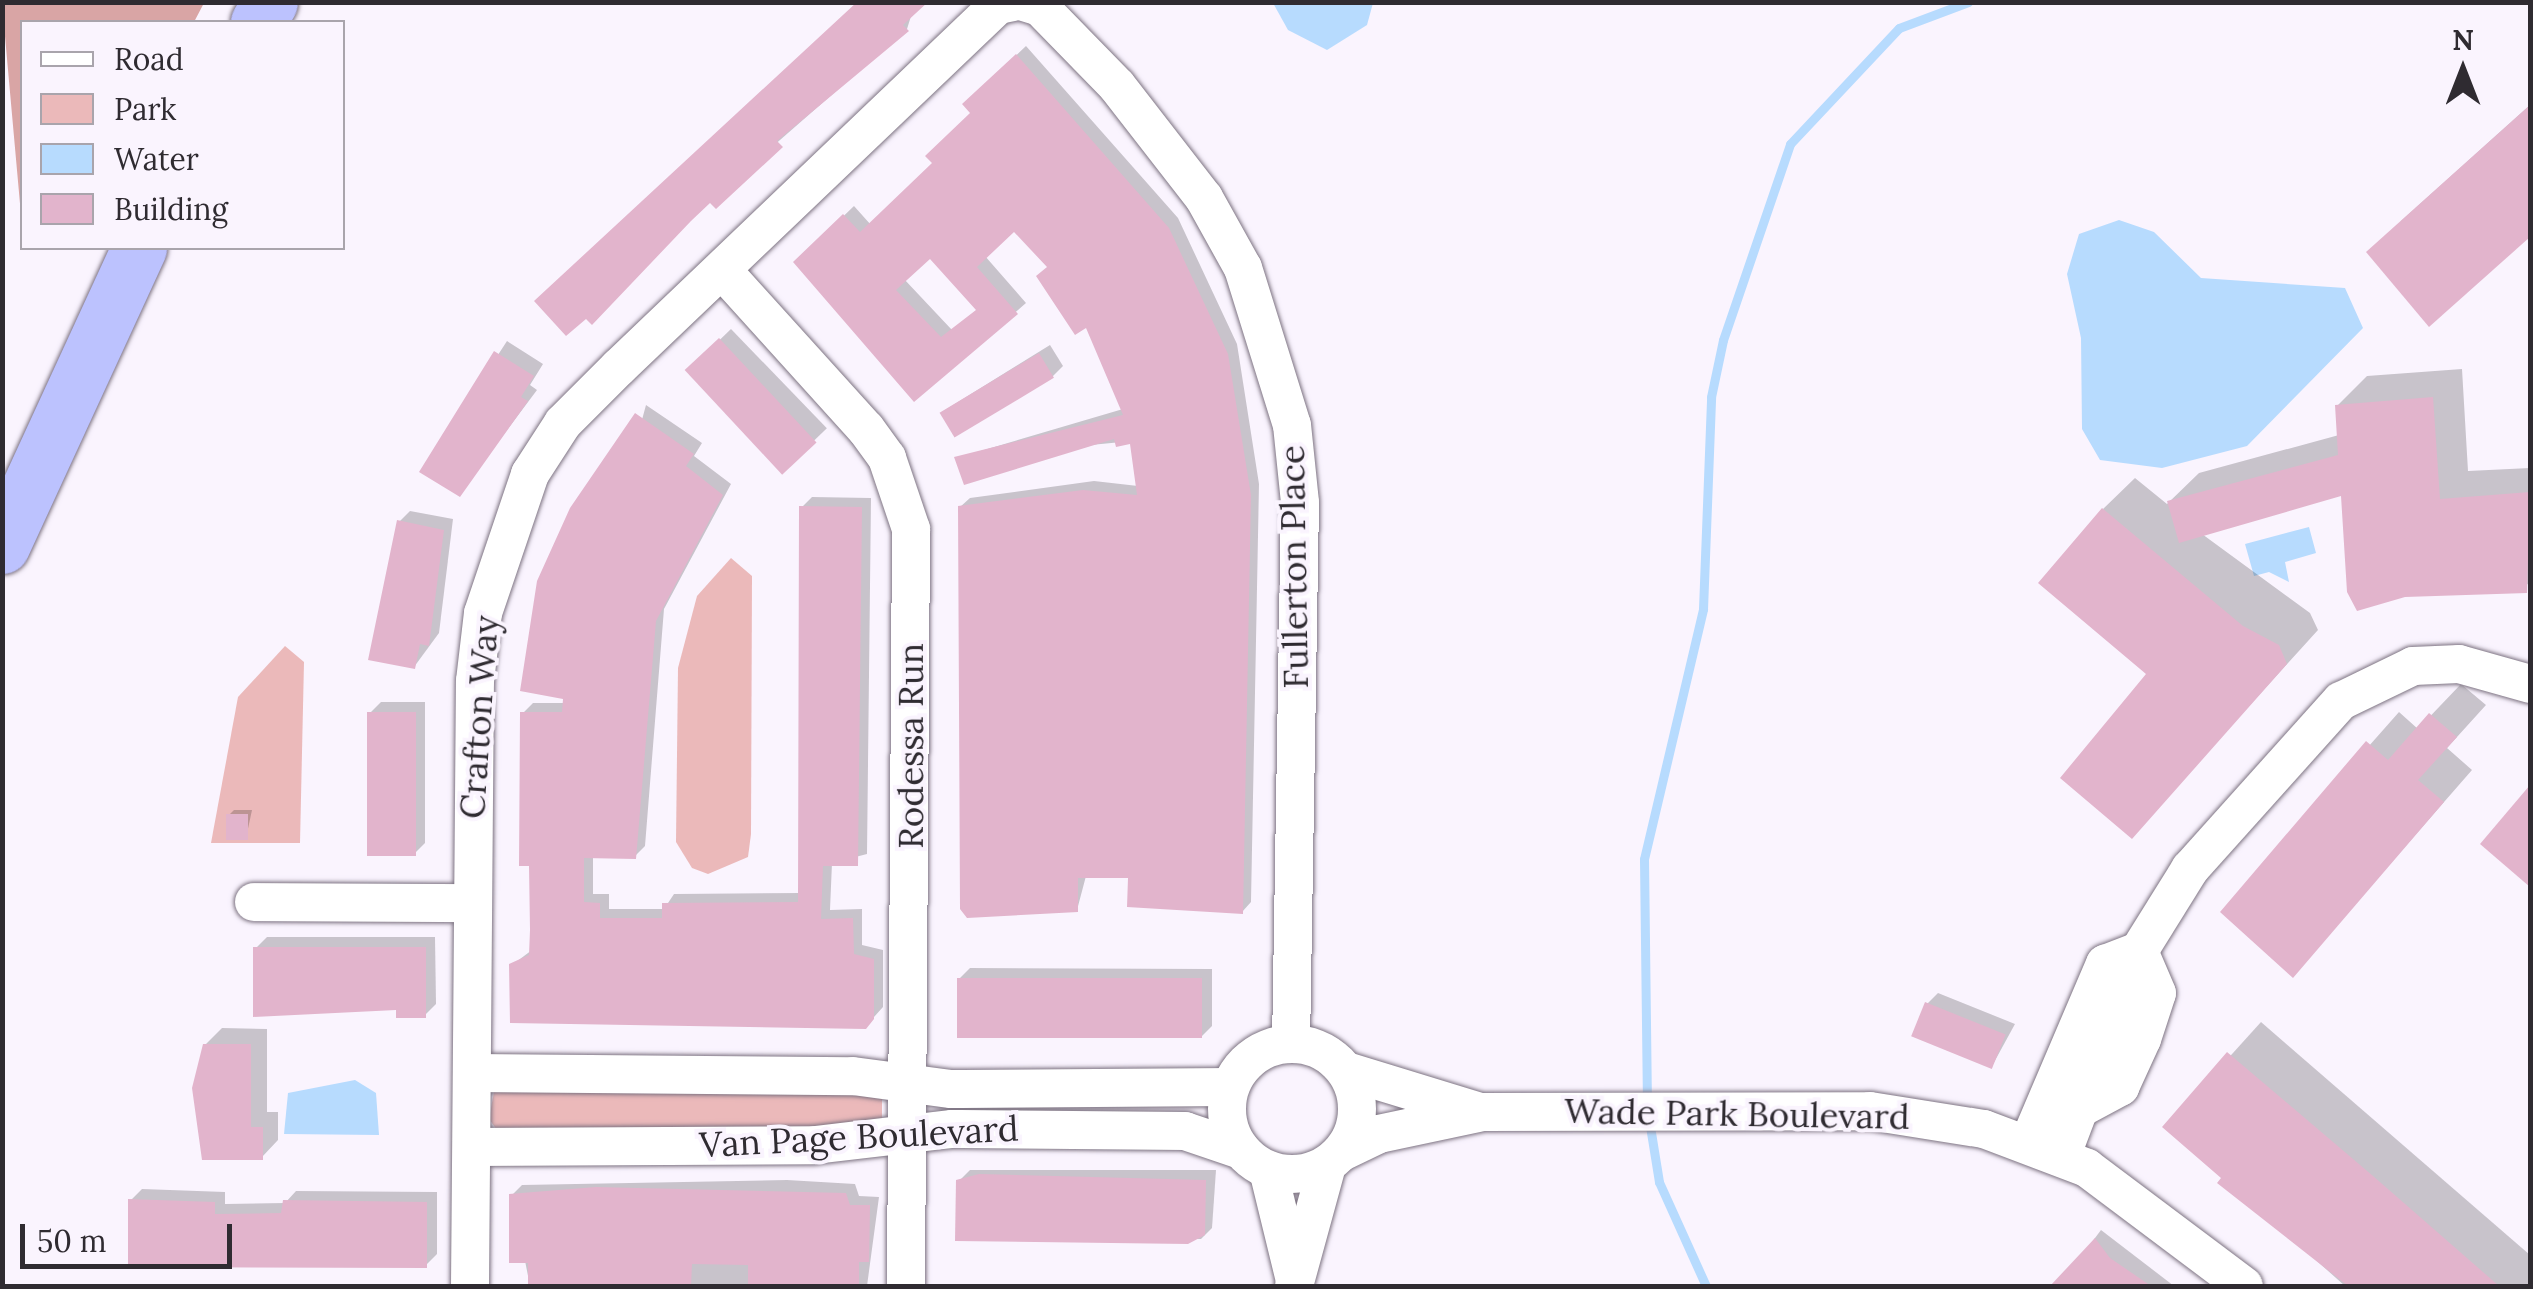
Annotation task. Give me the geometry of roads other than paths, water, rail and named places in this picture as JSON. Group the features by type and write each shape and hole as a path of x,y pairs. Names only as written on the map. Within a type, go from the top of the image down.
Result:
{"highway":[{"path":"2,546 138,250"}],"street":[{"name":"Crafton Way","path":"470,1286 472,902 482,614 530,474 563,423 998,5 1013,2"},
{"name":"Fullerton Place","path":"1024,2 1040,6 1118,86 1204,198 1243,268 1292,426 1300,503 1291,1043"},
{"name":"Rodessa Run","path":"724,271 876,444 911,529 906,1286"},
{"path":"2045,1150 2079,1109 2100,1051 2105,964 2139,951 2190,869 2341,702 2413,666 2459,664 2530,684"},
{"path":"254,902 472,902"},
{"path":"2045,1150 2100,1051 2158,993 2139,951"},
{"path":"1291,1043 1346,1071 1358,1112 1334,1159 1294,1282 1254,1160 1228,1122 1230,1087 1254,1056 1291,1043"},
{"name":"Wade Park Boulevard","path":"1346,1071 1480,1112"},
{"name":"Van Page Boulevard","path":"472,1073 909,1080 951,1089 1230,1087"},
{"name":"Wade Park Boulevard","path":"1334,1159 1378,1134 1480,1112 1921,1116 2045,1150 2149,1209 2244,1286"},
{"name":"Van Page Boulevard","path":"472,1146 815,1145 908,1135 1185,1130 1254,1160"},
{"path":"1254,1160 1334,1159"}],"water":[{"path":"1273,3 1373,3 1367,25 1327,50 1288,30"},
{"path":"2119,220 2154,232 2201,278 2345,288 2363,328 2247,446 2162,468 2100,460 2082,429 2081,338 2067,274 2079,234"},
{"path":"2309,527 2316,553 2285,562 2289,582 2269,572 2254,576 2245,544"},
{"path":"355,1080 376,1093 379,1135 284,1134 288,1093"}],"waterway":[{"path":"1647,1105 1644,859 1703,609 1711,397 1723,340 1790,144 1899,28 1968,2"},
{"path":"1649,1120 1659,1182 1706,1286"}]}
